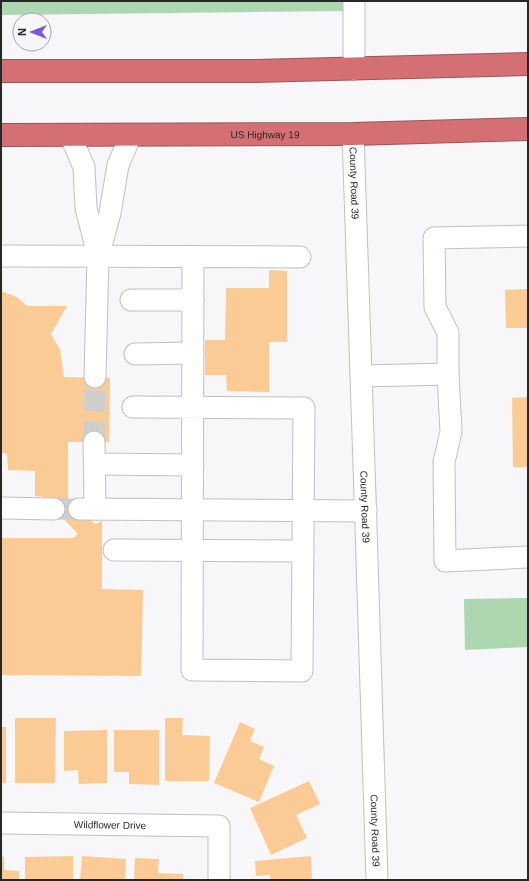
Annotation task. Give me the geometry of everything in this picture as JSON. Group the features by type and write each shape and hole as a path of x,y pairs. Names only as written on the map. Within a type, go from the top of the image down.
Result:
{"highway":[{"path":"1,71 256,71 528,64"},
{"name":"US Highway 19","path":"1,135 353,134 528,129"}],"street":[{"path":"354,1 354,69"},
{"name":"County Road 39","path":"353,134 377,880"},
{"path":"70,135 84,167 86,208 98,257"},
{"path":"95,377 98,257 110,214 118,166 131,135"},
{"path":"528,236 434,238 435,307 448,333 448,374 451,432 444,462 445,561 528,557"},
{"path":"1,256 300,257"},
{"path":"134,407 193,408 304,408 302,671 192,670 193,551 193,408 193,353 193,300 193,257"},
{"path":"131,300 193,300"},
{"path":"135,354 193,353"},
{"path":"361,376 448,374"},
{"path":"94,442 95,464 87,509 366,511"},
{"path":"95,464 193,465"},
{"path":"1,508 54,509"},
{"path":"114,550 302,551"},
{"name":"Wildflower Drive","path":"1,823 219,826 219,880"}],"green space":[{"path":"1,1 343,1 343,11 52,14 52,12 12,12 12,15 1,15"},
{"path":"528,598 528,647 465,650 464,599"}],"building":[{"path":"269,270 287,271 287,342 269,342 269,392 227,391 226,375 205,375 205,340 225,340 226,288 269,288"},
{"path":"528,289 528,328 506,328 505,290"},
{"path":"1,291 17,297 27,306 67,306 51,334 60,350 64,377 110,378 109,442 68,442 68,499 95,524 102,521 102,589 143,590 141,676 1,675 1,538 73,538 78,534 43,497 35,496 35,471 8,470 7,454 1,453"},
{"path":"528,397 528,467 513,467 512,398"},
{"path":"15,718 56,718 55,783 15,783"},
{"path":"165,718 183,718 182,735 210,736 209,781 165,781"},
{"path":"240,722 255,729 250,741 264,747 259,759 274,766 259,802 214,783"},
{"path":"1,727 6,727 6,783 1,783"},
{"path":"107,730 107,783 79,784 78,770 64,771 64,731"},
{"path":"114,730 159,730 159,785 129,784 129,772 114,772"},
{"path":"309,781 320,804 296,815 307,838 271,855 250,808"},
{"path":"73,856 73,880 25,880 25,857"},
{"path":"82,856 126,859 125,880 80,880"},
{"path":"311,856 312,880 271,880 270,875 256,876 255,861"},
{"path":"1,857 4,857 4,870 19,871 19,880 1,880"},
{"path":"135,858 159,859 158,873 183,874 183,880 134,880"}],"tunnel":[{"path":"94,442 95,377"},
{"path":"54,509 79,509"}]}
